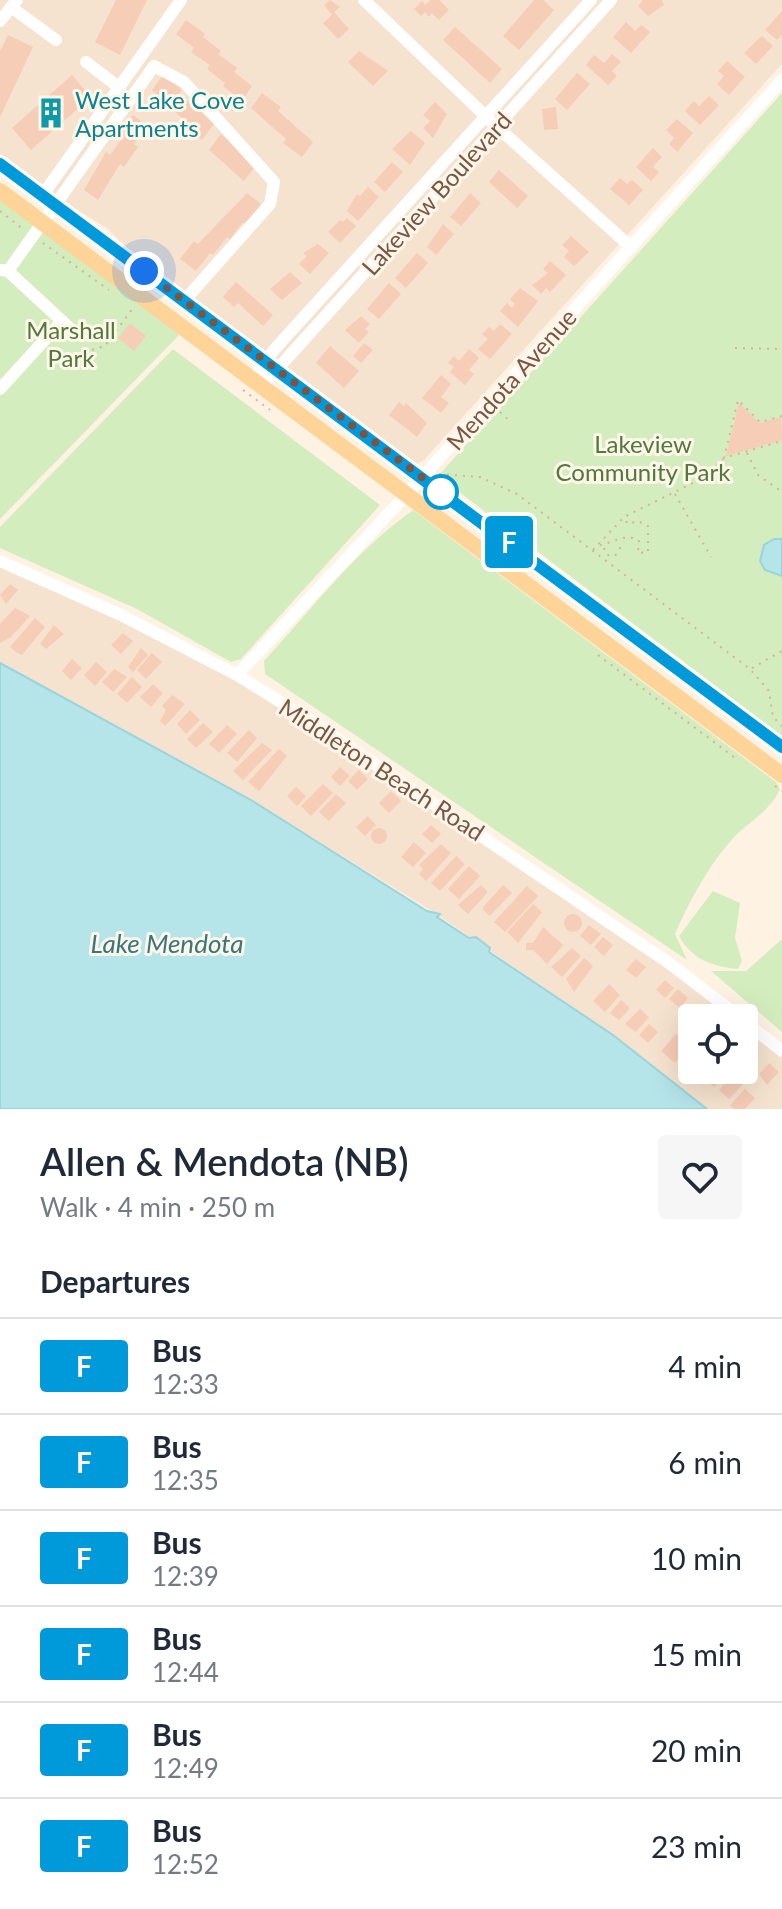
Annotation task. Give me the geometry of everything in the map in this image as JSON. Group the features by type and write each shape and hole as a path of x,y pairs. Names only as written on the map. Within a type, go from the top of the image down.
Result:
{"main road":[{"path":"0,164 782,747"},
{"path":"0,191 782,775"}],"street":[{"path":"42,196 181,0"},
{"path":"364,0 496,126 631,247"},
{"name":"Lakeview Boulevard","path":"257,383 486,116 591,0"},
{"name":"Lakeview Boulevard","path":"271,365 611,0"},
{"path":"0,21 14,4 56,40"},
{"path":"86,62 120,88"},
{"path":"75,333 4,271 44,224 154,66 179,78 271,176 275,194 184,301"},
{"name":"Mendota Avenue","path":"237,675 407,494 782,80"},
{"path":"0,389 62,321"},
{"name":"Middleton Beach Road","path":"0,561 121,615 237,675 480,833 669,963 722,1004"},
{"name":"Middleton Beach Road","path":"758,1032 782,1051"}],"path":[{"path":"0,211 27,233"},
{"path":"92,350 105,346 133,307"},
{"path":"735,348 782,349"},
{"path":"724,458 738,400 760,422 782,416"},
{"path":"500,412 511,422"},
{"path":"592,551 624,517 705,477 724,458 782,441"},
{"path":"747,451 758,475 782,492"},
{"path":"440,475 480,477 506,487 750,669 769,691 773,717 782,726"},
{"path":"674,493 711,557"},
{"path":"597,545 604,545 615,538 635,538 640,543 638,553 648,552 648,526 638,521 628,524 624,517"},
{"path":"604,545 606,553 612,556 624,540"},
{"path":"750,669 782,651"}],"shaded area":[{"path":"0,0 782,0 782,64 424,460 417,464 130,251 107,228 0,154"},
{"path":"0,561 237,675 720,1004 678,1004 678,1084 758,1084 758,1032 782,1051 782,1109 707,1109 613,1035 432,911 251,800 0,663"}],"green space":[{"name":"Lakeview Community Park","path":"782,93 782,736 438,476"},
{"name":"Marshall Park","path":"0,199 180,334 0,519"},
{"path":"173,349 380,505 241,659 231,662 137,609 0,548 0,527"},
{"path":"413,510 776,782 780,789 775,798 721,853 686,910 675,934 687,960 265,674 264,661 334,582 372,544"},
{"path":"713,891 740,903 735,938 742,961 738,969 704,960 690,951 679,936"},
{"path":"782,939 782,1032 758,1011 758,1004 749,1004 711,971 746,971"}],"water":[{"path":"774,539 782,539 782,576 765,570 760,561 764,545"},
{"name":"Lake Mendota","path":"0,663 251,800 427,911 440,914 437,917 469,938 476,937 490,948 489,952 613,1035 707,1109 0,1109"}],"building":[{"name":"West Lake Cove Apartments","path":"116,0 147,0 120,55 95,42"},
{"path":"330,0 340,7 334,12 349,29 338,39 323,23 332,15 324,5"},
{"path":"430,0 439,0 449,10 439,20 432,13 429,17 425,12 421,16 414,9 422,1 425,5"},
{"path":"534,0 543,0 554,10 519,50 503,36"},
{"path":"643,0 662,0 664,5 648,16 638,6"},
{"path":"782,11 782,35 777,40 765,30"},
{"path":"186,20 205,34 203,37 221,51 218,54 237,68 234,72 252,86 242,101 223,86 225,83 207,69 210,65 191,52 194,48 176,34"},
{"path":"626,22 635,31 641,25 650,32 631,53 613,37"},
{"path":"455,27 502,69 490,83 443,40"},
{"name":"West Lake Cove Apartments","path":"8,35 33,47 0,117 0,51"},
{"path":"762,36 773,46 756,64 744,53"},
{"path":"359,51 388,71 373,86 348,62"},
{"path":"612,54 621,62 612,71 617,76 608,85 586,65 594,55 604,63"},
{"path":"727,61 745,77 729,95 717,84 724,76 718,71"},
{"path":"577,73 590,84 567,110 555,99"},
{"name":"West Lake Cove Apartments","path":"72,75 91,97 31,150 12,128"},
{"path":"163,75 214,124 202,140 183,125 186,122 152,90"},
{"path":"262,93 281,107 278,111 313,142 302,157 283,143 286,139 251,108"},
{"path":"709,96 719,105 700,125 685,111 694,101 699,106"},
{"path":"435,102 447,114 433,138 423,128 430,121 423,115"},
{"path":"556,107 558,129 544,130 542,109"},
{"path":"133,115 148,126 134,144 138,147 124,167 120,164 98,200 84,190 106,152 110,155 123,137 119,134"},
{"path":"677,119 693,133 677,152 669,144 674,138 666,130"},
{"path":"411,131 425,143 410,165 392,149"},
{"path":"221,134 255,167 244,181 209,150"},
{"path":"653,148 662,157 653,167 659,172 651,181 636,167"},
{"path":"392,162 403,172 385,192 374,182"},
{"path":"499,170 528,196 517,208 489,182"},
{"path":"620,178 627,184 632,180 643,190 629,205 610,189"},
{"path":"368,187 379,197 358,221 347,211 357,194 360,196"},
{"path":"247,193 261,204 246,224 243,222 230,239 227,237 196,271 180,259 194,241 198,244"},
{"path":"470,193 481,203 461,226 450,217"},
{"path":"347,218 356,226 340,243 328,232 340,220 343,222"},
{"path":"443,224 454,234 436,255 427,247"},
{"path":"571,236 589,252 574,266 564,257 569,251 562,245"},
{"path":"318,244 329,253 310,274 299,264 307,256 303,253"},
{"path":"417,253 428,263 406,288 395,278"},
{"path":"550,261 566,275 550,292 546,288 541,294 532,285 548,273 543,269"},
{"path":"290,272 302,283 282,300 270,289"},
{"path":"236,282 273,315 263,326 238,303 234,307 223,297"},
{"path":"389,283 401,294 379,319 367,309"},
{"path":"520,288 538,301 518,327 500,311 507,303 512,308 515,304 510,299"},
{"path":"361,316 370,324 365,329 369,332 359,343 345,330"},
{"path":"130,323 146,336 134,351 118,338"},
{"path":"500,324 512,334 490,359 478,349 488,339 482,334 489,327 494,331"},
{"path":"364,343 373,350 361,363 353,356"},
{"path":"330,346 359,371 344,388 316,363"},
{"path":"469,349 479,358 469,370 474,374 465,385 450,372 454,367 448,363 454,356 459,361"},
{"path":"441,375 451,384 441,397 449,403 441,413 422,398"},
{"path":"399,402 404,406 406,403 427,423 417,437 389,415"},
{"path":"739,403 760,423 781,417 782,440 726,456"},
{"path":"10,584 18,590 6,604 0,595"},
{"path":"15,608 30,616 11,637 0,643 0,624"},
{"path":"35,618 45,627 22,655 17,653 10,647"},
{"path":"54,625 64,634 46,649 40,644"},
{"path":"123,633 133,641 121,654 111,645"},
{"path":"141,648 148,655 133,672 128,667"},
{"path":"152,653 162,662 146,679 137,670"},
{"path":"72,659 82,668 71,680 62,671"},
{"path":"96,662 107,672 95,686 84,675"},
{"path":"114,669 127,677 113,692 102,682"},
{"path":"132,677 142,687 127,703 117,694"},
{"path":"153,684 163,693 151,707 140,697"},
{"path":"172,695 185,704 165,726 160,721 166,710 162,706"},
{"path":"190,710 200,720 186,734 177,724"},
{"path":"203,723 213,732 196,748 187,739"},
{"path":"227,725 237,734 219,753 209,744"},
{"path":"249,730 257,738 237,762 227,753"},
{"path":"262,743 272,750 243,780 233,771"},
{"path":"279,749 287,756 259,791 248,782"},
{"path":"340,767 350,776 340,786 331,777"},
{"path":"359,770 368,779 357,790 348,781"},
{"path":"323,784 333,793 311,816 301,806"},
{"path":"296,787 306,796 297,806 287,796"},
{"path":"391,791 401,801 389,813 379,803"},
{"path":"336,794 346,803 329,821 319,812"},
{"path":"368,816 376,825 365,836 356,827"},
{"path":"431,825 441,834 432,843 422,834"},
{"path":"379,828 385,830 385,842 379,844 373,842 371,836 373,830"},
{"path":"414,842 426,853 413,867 401,857"},
{"path":"441,844 451,853 426,881 419,874 423,869 419,865"},
{"path":"456,856 465,864 440,891 431,883"},
{"path":"469,866 480,876 459,899 448,889"},
{"path":"481,885 488,892 468,914 458,905"},
{"path":"503,885 512,893 490,916 483,910 484,906"},
{"path":"527,886 538,896 505,932 494,922"},
{"path":"533,904 542,912 518,943 507,932"},
{"path":"573,914 582,923 573,932 564,923"},
{"path":"589,925 601,934 591,945 580,936"},
{"path":"543,927 563,945 547,964 533,950 526,950 526,943 533,943"},
{"path":"603,937 613,945 604,956 594,947"},
{"path":"572,948 581,956 562,977 551,967"},
{"path":"584,958 593,966 574,992 566,979"},
{"path":"636,959 646,967 636,978 626,970"},
{"path":"665,980 674,988 665,998 656,990"},
{"path":"609,984 620,995 605,1012 593,1001"},
{"path":"678,989 688,998 678,1006 669,999"},
{"path":"621,1000 630,1008 619,1020 610,1013"},
{"path":"640,1009 649,1017 636,1032 625,1024"},
{"path":"649,1024 658,1032 648,1043 639,1035"},
{"path":"676,1034 678,1036 678,1060 675,1063 661,1051"},
{"path":"769,1063 779,1072 767,1085 759,1074"},
{"path":"724,1084 743,1084 729,1099 719,1090"},
{"path":"745,1089 755,1098 745,1109 734,1109 730,1105"}],"bus line":[{"name":"F","path":"0,164 782,747"}],"place":[{"name":"West Lake Cove Apartments","path":"51,113"}],"route":[{"path":"144,271 446,495 441,492"}]}
